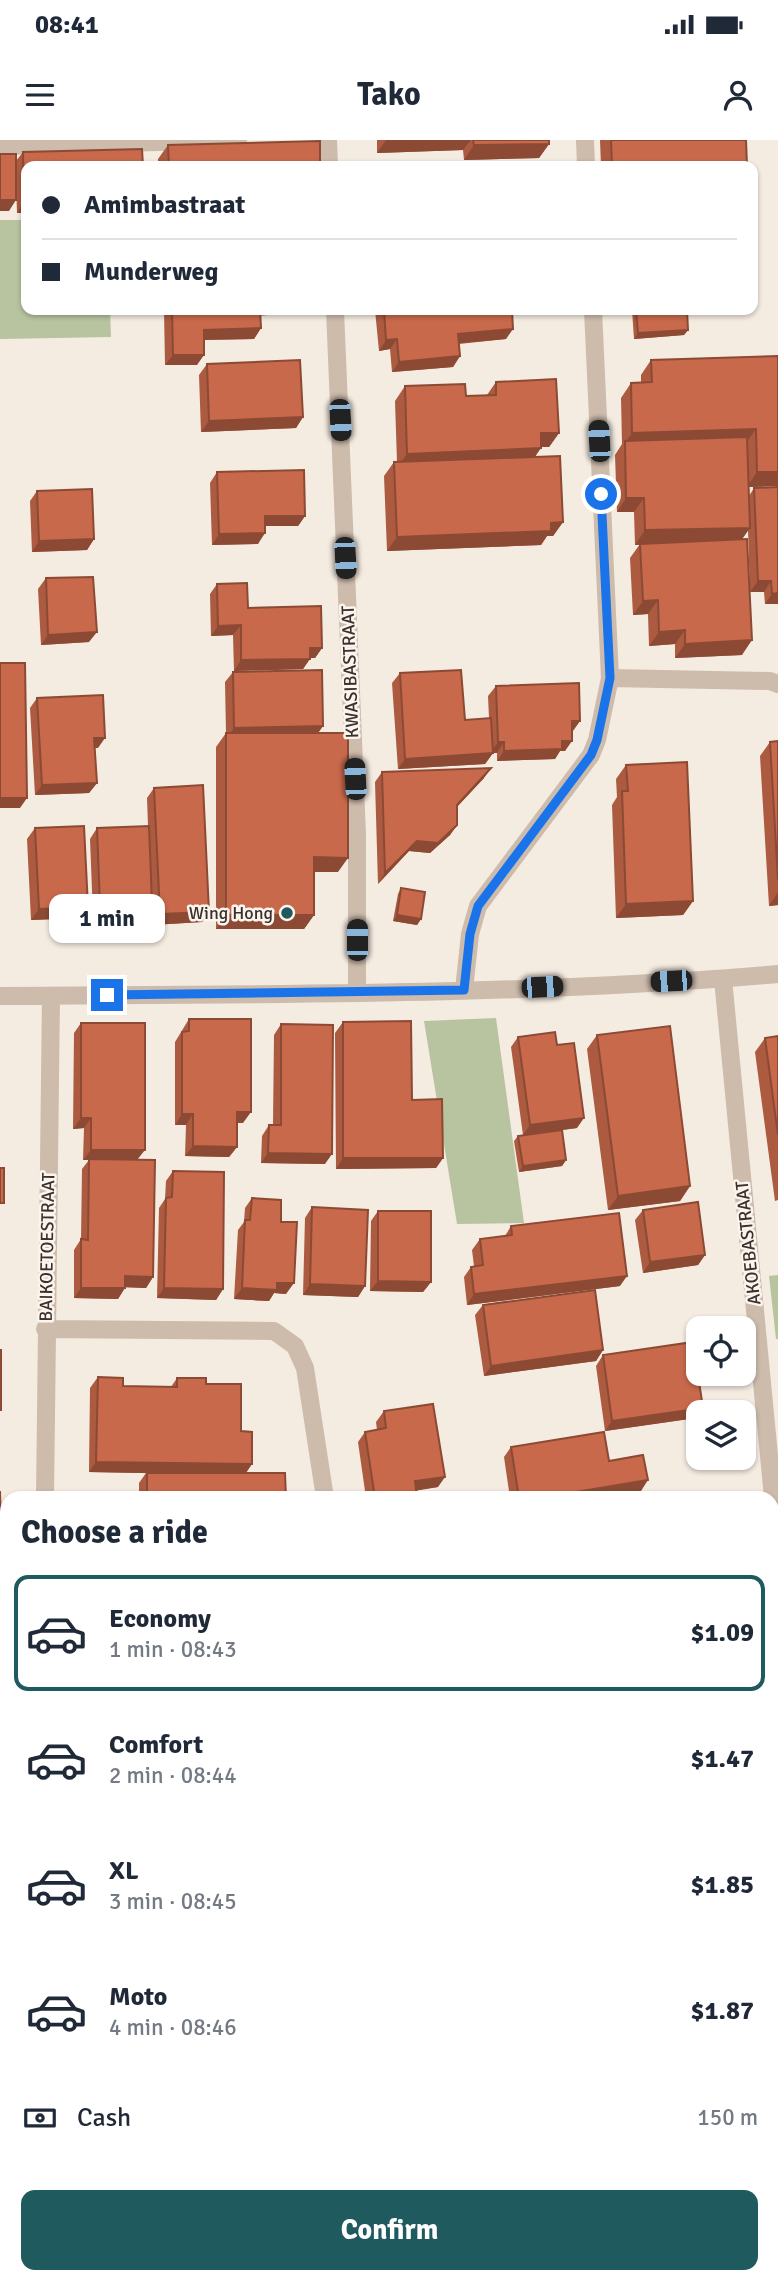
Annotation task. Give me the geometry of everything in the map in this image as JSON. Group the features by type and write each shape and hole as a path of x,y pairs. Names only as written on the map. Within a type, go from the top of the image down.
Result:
{"street":[{"path":"0,146 238,140"},
{"path":"328,140 329,161"},
{"path":"585,140 586,161"},
{"name":"KWASIBASTRAAT","path":"335,315 357,835 357,992"},
{"path":"464,990 470,934 478,906 591,755 597,740 610,678 593,315"},
{"path":"610,678 771,681 778,684"},
{"path":"0,996 464,990 723,979 778,974"},
{"name":"AKOEBASTRAAT","path":"723,979 772,1491"},
{"name":"BAIKOETOESTRAAT","path":"45,1491 51,996"},
{"path":"46,1329 274,1331 295,1346 305,1368 324,1491"}],"green space":[{"path":"0,220 21,220 21,315 110,315 111,337 0,339"},
{"path":"496,1018 524,1223 457,1224 424,1021"},
{"path":"778,1275 778,1339 776,1339 769,1276"}],"building":[{"path":"473,140 549,140 549,144 474,145"},
{"path":"611,140 746,140 747,161 612,161"},
{"path":"320,141 320,161 169,161 168,145"},
{"path":"142,149 143,161 23,161 23,152"},
{"path":"0,154 16,154 16,200 0,200"},
{"path":"172,315 260,315 261,328 204,330 204,355 173,355"},
{"path":"384,315 512,315 513,329 458,334 460,356 399,362 397,339 386,340"},
{"path":"636,315 687,315 688,330 638,333"},
{"path":"778,356 778,472 757,472 756,429 632,433 631,383 652,382 651,360"},
{"path":"300,360 303,417 209,421 207,364"},
{"path":"556,379 559,433 541,433 541,448 407,454 405,386 465,384 466,396 496,395 496,382"},
{"path":"747,437 750,528 645,530 644,498 626,498 625,441"},
{"path":"560,456 563,522 551,523 551,531 397,537 394,462"},
{"path":"304,470 305,516 265,516 265,533 219,534 217,472"},
{"path":"778,487 778,593 772,594 771,581 758,581 754,488"},
{"path":"92,489 94,539 39,541 37,491"},
{"path":"747,539 752,640 685,644 685,630 659,632 658,600 643,601 640,544"},
{"path":"93,577 97,632 48,635 46,578"},
{"path":"247,583 248,608 321,606 322,648 310,648 310,659 241,660 241,625 218,626 217,584"},
{"path":"0,663 25,663 27,798 0,798"},
{"path":"322,670 323,726 234,728 233,672"},
{"path":"461,670 465,720 491,718 493,753 405,759 400,673"},
{"path":"579,683 580,721 572,721 572,741 562,741 562,749 504,751 504,742 498,742 496,686"},
{"path":"103,695 105,738 94,738 97,783 42,785 37,698"},
{"path":"226,733 348,733 348,858 314,857 314,915 226,915"},
{"path":"778,741 778,880 770,742"},
{"path":"687,762 693,901 626,904 622,791 628,791 626,765"},
{"path":"491,768 457,805 457,825 438,843 417,841 385,873 382,772"},
{"path":"203,785 209,912 160,914 154,788"},
{"path":"84,826 88,907 39,909 35,828"},
{"path":"149,826 152,904 100,905 97,828"},
{"path":"401,888 425,892 421,919 397,915"},
{"path":"189,1019 251,1019 251,1112 237,1112 237,1147 193,1146 193,1114 182,1114 182,1032 189,1031"},
{"path":"411,1021 412,1100 442,1099 443,1158 343,1158 343,1022"},
{"path":"81,1023 145,1023 145,1150 91,1150 91,1118 81,1118"},
{"path":"281,1024 333,1025 332,1154 268,1153 269,1125 281,1125"},
{"path":"670,1026 690,1186 618,1196 597,1035"},
{"path":"555,1032 557,1045 574,1043 584,1118 530,1125 518,1037"},
{"path":"778,1036 778,1135 765,1038"},
{"path":"562,1130 566,1160 523,1166 518,1136"},
{"path":"89,1159 155,1160 153,1277 125,1276 125,1288 81,1288 81,1239 88,1240"},
{"path":"0,1168 4,1168 4,1203 0,1203"},
{"path":"173,1171 224,1172 223,1289 164,1288 166,1198 172,1197"},
{"path":"252,1198 281,1200 281,1222 297,1222 294,1283 277,1283 277,1290 242,1288 245,1220 250,1220"},
{"path":"698,1202 705,1255 650,1262 643,1210"},
{"path":"312,1207 368,1210 365,1286 310,1284"},
{"path":"378,1211 431,1211 431,1282 378,1281"},
{"path":"619,1213 627,1276 474,1294 471,1267 483,1265 480,1239 512,1235 511,1226"},
{"path":"595,1290 603,1350 491,1366 483,1305"},
{"path":"686,1343 686,1386 700,1386 702,1400 686,1400 686,1410 612,1421 603,1355"},
{"path":"1,1350 1,1410 0,1410"},
{"path":"98,1377 123,1378 123,1386 177,1387 177,1378 206,1378 206,1384 241,1384 241,1431 252,1432 252,1464 96,1462"},
{"path":"433,1404 445,1477 415,1481 416,1491 374,1491 365,1432 386,1428 384,1411"},
{"path":"604,1432 609,1461 643,1455 648,1480 582,1491 518,1491 511,1447"},
{"path":"147,1473 285,1473 286,1491 147,1491"}],"place":[{"name":"Wing Hong","path":"287,913"}],"route":[{"path":"107,995 464,990 472,920 478,906 591,755 597,740 610,678 601,494"}]}
